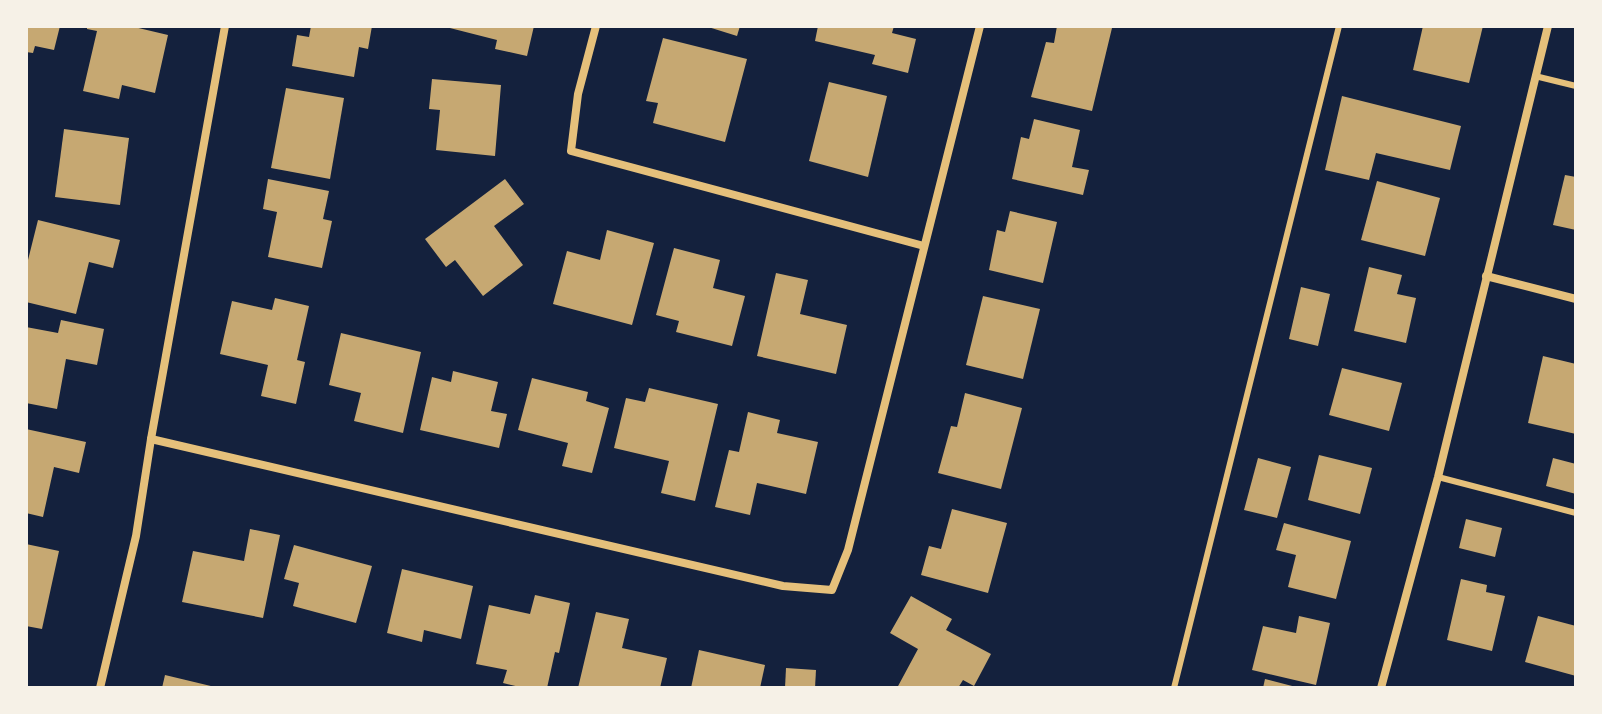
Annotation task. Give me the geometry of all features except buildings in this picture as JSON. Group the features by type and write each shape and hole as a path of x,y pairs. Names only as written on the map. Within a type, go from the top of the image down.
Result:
{"street":[{"path":"100,688 136,536 225,26"},
{"path":"596,26 578,94 571,151 924,246"},
{"path":"151,439 783,586 832,590 848,550 980,26"},
{"path":"1382,688 1438,477 1548,26"},
{"path":"1486,276 1576,299"}],"lane":[{"path":"1174,688 1339,26"},
{"path":"1535,76 1576,86"},
{"path":"1438,477 1576,513"}]}
